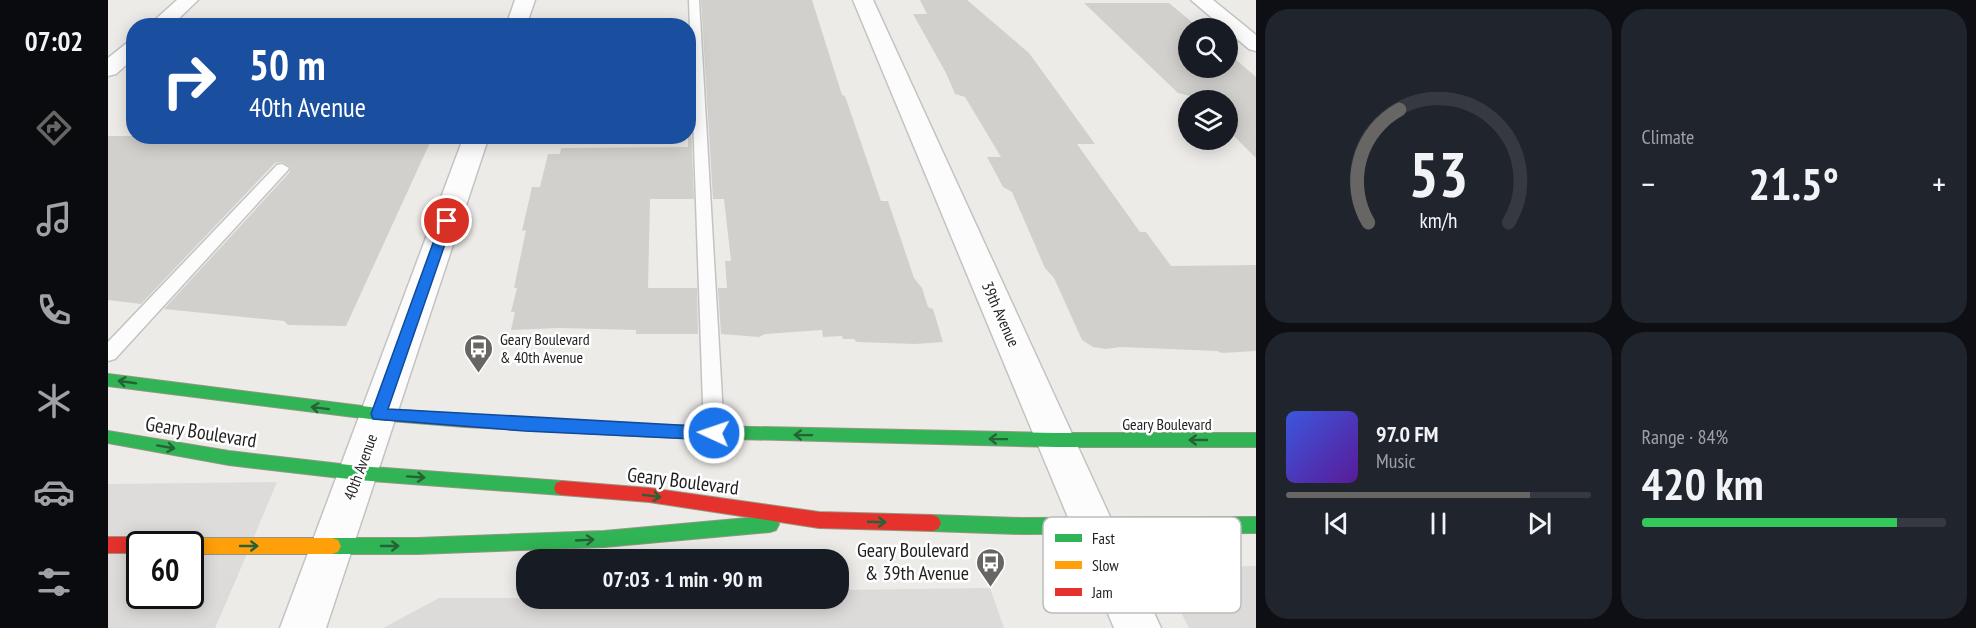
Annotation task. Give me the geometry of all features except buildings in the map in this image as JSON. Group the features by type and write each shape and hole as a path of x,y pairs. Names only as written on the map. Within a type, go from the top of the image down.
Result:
{"main road":[{"name":"Geary Boulevard","path":"108,380 378,414 525,424 714,433 1056,440 1256,440"},
{"name":"Geary Boulevard","path":"108,437 229,458 358,473 627,493 733,506 819,520 1043,525"},
{"path":"204,546 417,546 593,540 819,520"},
{"name":"Geary Boulevard","path":"1241,525 1256,525"},
{"path":"108,545 126,545"}],"street":[{"path":"168,18 188,0"},
{"path":"519,18 525,0"},
{"name":"39th Avenue","path":"863,0 1089,517"},
{"path":"1200,0 1256,45"},
{"path":"108,69 126,54"},
{"name":"40th Avenue","path":"303,628 474,144"},
{"name":"39th Avenue","path":"1131,613 1138,628"}],"lane":[{"path":"694,0 695,18"},
{"path":"696,43 714,433"},
{"path":"108,354 282,168"}],"shaded area":[{"path":"277,482 238,575 204,575 204,531 126,531 126,576 108,576 108,484"},
{"path":"1241,566 1256,566 1256,628 1189,628 1181,613 1241,613"},
{"path":"108,575 126,575 126,609 204,609 204,575 238,575 215,628 108,628"},
{"path":"990,588 1004,628 383,628 439,598 516,598 516,609 849,609 849,590"}],"traffic: fast":[{"path":"108,380 378,414 465,421"},
{"path":"658,431 1056,440 1256,440"},
{"path":"108,437 229,458 358,473 562,488"},
{"path":"932,523 1043,526"},
{"path":"332,546 417,546 604,539 770,524"},
{"path":"1241,525 1256,525"}],"traffic: slow":[{"path":"204,546 332,546"}],"traffic: jam":[{"path":"465,421 658,431"},
{"path":"562,488 649,495 819,520 932,523"},
{"path":"108,545 126,545"}],"place":[{"name":"Geary Boulevard & 40th Avenue","path":"479,374"},
{"name":"Geary Boulevard & 39th Avenue","path":"990,588"}],"route":[{"path":"447,221 378,414 462,421 714,433"}]}
